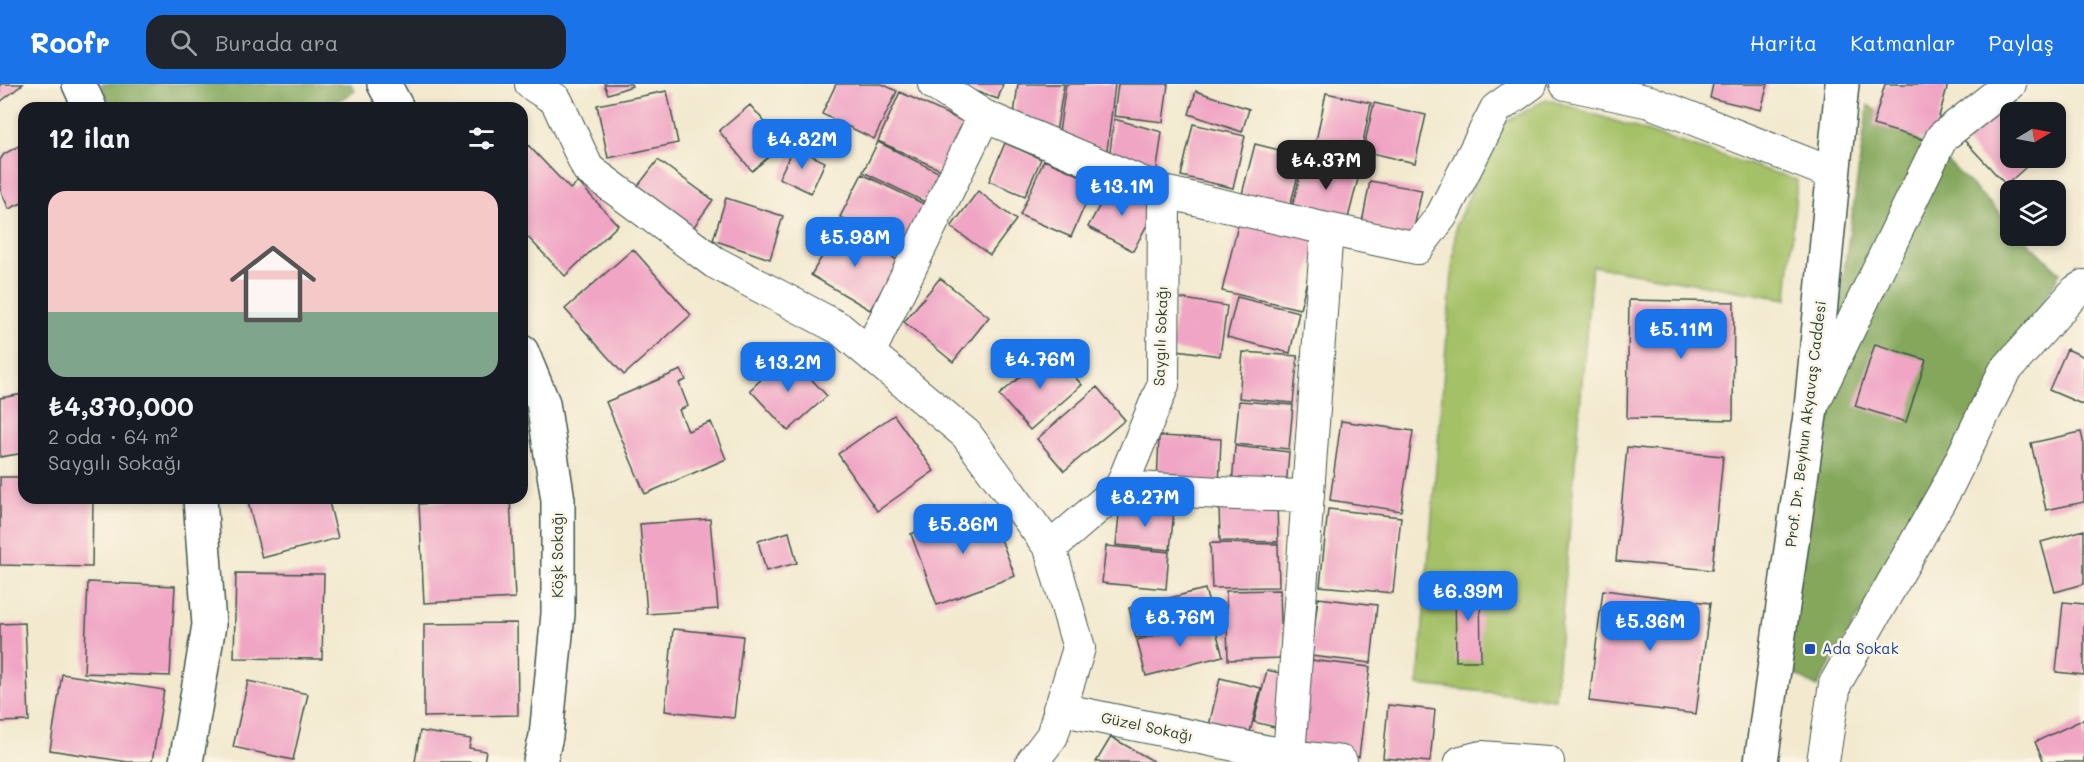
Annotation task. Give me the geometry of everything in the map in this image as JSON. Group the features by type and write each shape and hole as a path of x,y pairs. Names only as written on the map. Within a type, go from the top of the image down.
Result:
{"street":[{"path":"79,84 87,102"},
{"path":"384,84 394,102"},
{"path":"934,84 984,116 1164,192 1417,248 1442,215 1496,109 1531,84"},
{"path":"1566,84 1650,102 1834,174"},
{"name":"Prof. Dr. Beyhun Akyavaş Caddesi","path":"1761,762 1811,408 1842,84"},
{"path":"1811,408 1942,137 2010,84"},
{"path":"549,89 588,169 714,262 839,328 966,434 1050,548 1079,648 1052,736 1032,762"},
{"path":"869,353 984,116"},
{"name":"Saygılı Sokağı","path":"1050,548 1121,487 1162,385 1164,192"},
{"path":"1289,756 1327,229"},
{"path":"1823,762 1835,684 1948,486 2004,372 2076,291 2084,286"},
{"name":"Köşk Sokağı","path":"528,367 543,403 558,500 558,614 546,736 540,762"},
{"path":"1121,487 1308,496"},
{"path":"186,762 209,625 200,504"},
{"name":"Güzel Sokağı","path":"1059,709 1289,756 1341,762"},
{"path":"1461,762 1480,757 1548,762"}],"green space":[{"path":"101,84 351,84 355,91 336,102 109,102"},
{"path":"1547,99 1797,180 1787,299 1592,266 1555,699 1418,685 1456,225 1502,124"},
{"path":"1868,105 1948,162 2000,213 2000,246 2032,246 2060,273 1817,687 1786,669"}],"building":[{"path":"0,84 23,84 0,102"},
{"path":"604,84 631,84 632,86 608,94"},
{"path":"836,84 882,84 897,91 874,139 822,114"},
{"path":"954,84 1003,84 998,99"},
{"path":"1018,84 1064,84 1056,132 1014,115"},
{"path":"1066,84 1115,84 1107,151 1059,132"},
{"path":"1118,84 1168,84 1163,122 1114,116"},
{"path":"1713,84 1768,84 1761,110 1710,98"},
{"path":"1885,84 1948,84 1932,142 1873,125"},
{"path":"667,91 678,143 608,158 597,105"},
{"path":"1196,91 1249,109 1242,132 1189,114"},
{"path":"900,92 964,122 941,170 878,141"},
{"path":"1326,93 1371,103 1361,151 1316,141"},
{"path":"1374,103 1426,115 1415,163 1363,151"},
{"path":"750,105 784,144 752,171 719,131"},
{"path":"2000,108 2000,168 2025,168 2012,180 2001,180 1964,140"},
{"path":"1114,119 1162,132 1156,175 1109,160"},
{"path":"1193,124 1245,136 1233,188 1181,176"},
{"path":"878,142 940,173 925,202 863,172"},
{"path":"1005,143 1041,159 1025,196 989,181"},
{"path":"1255,144 1303,156 1289,210 1241,198"},
{"path":"528,145 570,189 578,182 618,225 565,276 528,237"},
{"path":"18,146 18,205 9,209 0,189 0,160 4,154"},
{"path":"794,147 825,162 811,193 779,178"},
{"path":"1305,157 1360,171 1346,226 1291,211"},
{"path":"658,160 713,200 693,228 637,187"},
{"path":"1044,160 1095,182 1071,237 1020,215"},
{"path":"862,174 924,204 903,248 840,217"},
{"path":"1370,181 1422,190 1411,242 1360,233"},
{"path":"1112,183 1156,208 1133,251 1088,227"},
{"path":"978,191 1016,220 990,255 951,227"},
{"path":"726,198 783,216 770,259 713,240"},
{"path":"1239,221 1317,239 1300,309 1222,291"},
{"path":"840,226 899,261 870,310 811,275"},
{"path":"633,249 691,315 624,375 565,309"},
{"path":"940,278 989,317 953,362 904,322"},
{"path":"1237,297 1299,312 1290,353 1227,337"},
{"path":"1178,298 1227,306 1220,356 1170,349"},
{"path":"1629,300 1734,302 1733,420 1627,418"},
{"path":"1875,344 1926,360 1906,422 1855,406"},
{"path":"2067,349 2084,357 2084,405 2049,390"},
{"path":"1051,350 1082,385 1030,430 999,395"},
{"path":"1243,352 1298,356 1293,403 1239,398"},
{"path":"788,354 827,396 788,431 750,390"},
{"path":"681,370 686,380 679,383 688,406 679,410 688,431 711,422 726,459 645,494 606,402"},
{"path":"1097,387 1125,420 1064,471 1037,439"},
{"path":"18,395 18,454 0,457 0,398"},
{"path":"1239,401 1293,405 1289,449 1235,444"},
{"path":"894,415 934,471 877,511 838,454"},
{"path":"1341,421 1413,431 1401,511 1330,500"},
{"path":"2081,432 2084,445 2084,502 2046,510 2031,443"},
{"path":"1159,436 1221,439 1219,487 1157,484"},
{"path":"1235,446 1289,452 1286,489 1232,485"},
{"path":"1627,447 1723,456 1712,570 1616,561"},
{"path":"0,477 18,477 18,504 93,504 92,567 0,565"},
{"path":"1277,501 1278,542 1220,541 1219,503"},
{"path":"248,504 330,504 338,538 262,558"},
{"path":"419,504 510,504 515,598 424,603"},
{"path":"988,505 1015,576 937,605 911,534"},
{"path":"1120,505 1174,510 1170,550 1116,545"},
{"path":"1328,509 1401,517 1393,593 1320,586"},
{"path":"710,519 718,609 647,614 640,524"},
{"path":"2084,530 2084,584 2055,592 2041,542"},
{"path":"789,532 797,563 766,571 758,541"},
{"path":"1210,543 1278,544 1279,587 1212,588"},
{"path":"1106,546 1169,552 1166,589 1102,583"},
{"path":"236,573 324,574 322,659 234,658"},
{"path":"88,582 175,586 170,676 84,673"},
{"path":"1455,584 1480,584 1481,661 1456,661"},
{"path":"1205,589 1213,618 1136,638 1129,608"},
{"path":"1280,590 1282,658 1228,660 1226,591"},
{"path":"1603,590 1710,603 1696,714 1589,701"},
{"path":"1318,598 1377,605 1371,663 1311,656"},
{"path":"2063,602 2084,604 2084,675 2056,672"},
{"path":"1213,620 1223,656 1146,676 1137,640"},
{"path":"25,623 29,721 0,722 0,624"},
{"path":"517,623 518,715 424,717 424,624"},
{"path":"673,629 743,636 734,718 665,711"},
{"path":"1310,660 1370,667 1359,757 1299,750"},
{"path":"1267,670 1292,676 1279,728 1254,722"},
{"path":"62,674 164,690 152,762 128,762 50,750"},
{"path":"1220,678 1261,688 1248,740 1208,730"},
{"path":"248,681 308,694 293,760 233,747"},
{"path":"1388,705 1435,710 1430,762 1383,758"},
{"path":"2084,719 2084,762 2044,762 2035,742"},
{"path":"420,731 471,739 469,748 486,751 484,762 415,762"},
{"path":"1111,737 1155,762 1096,762"}],"place":[{"name":"Ada Sokak","path":"1810,649"}]}
